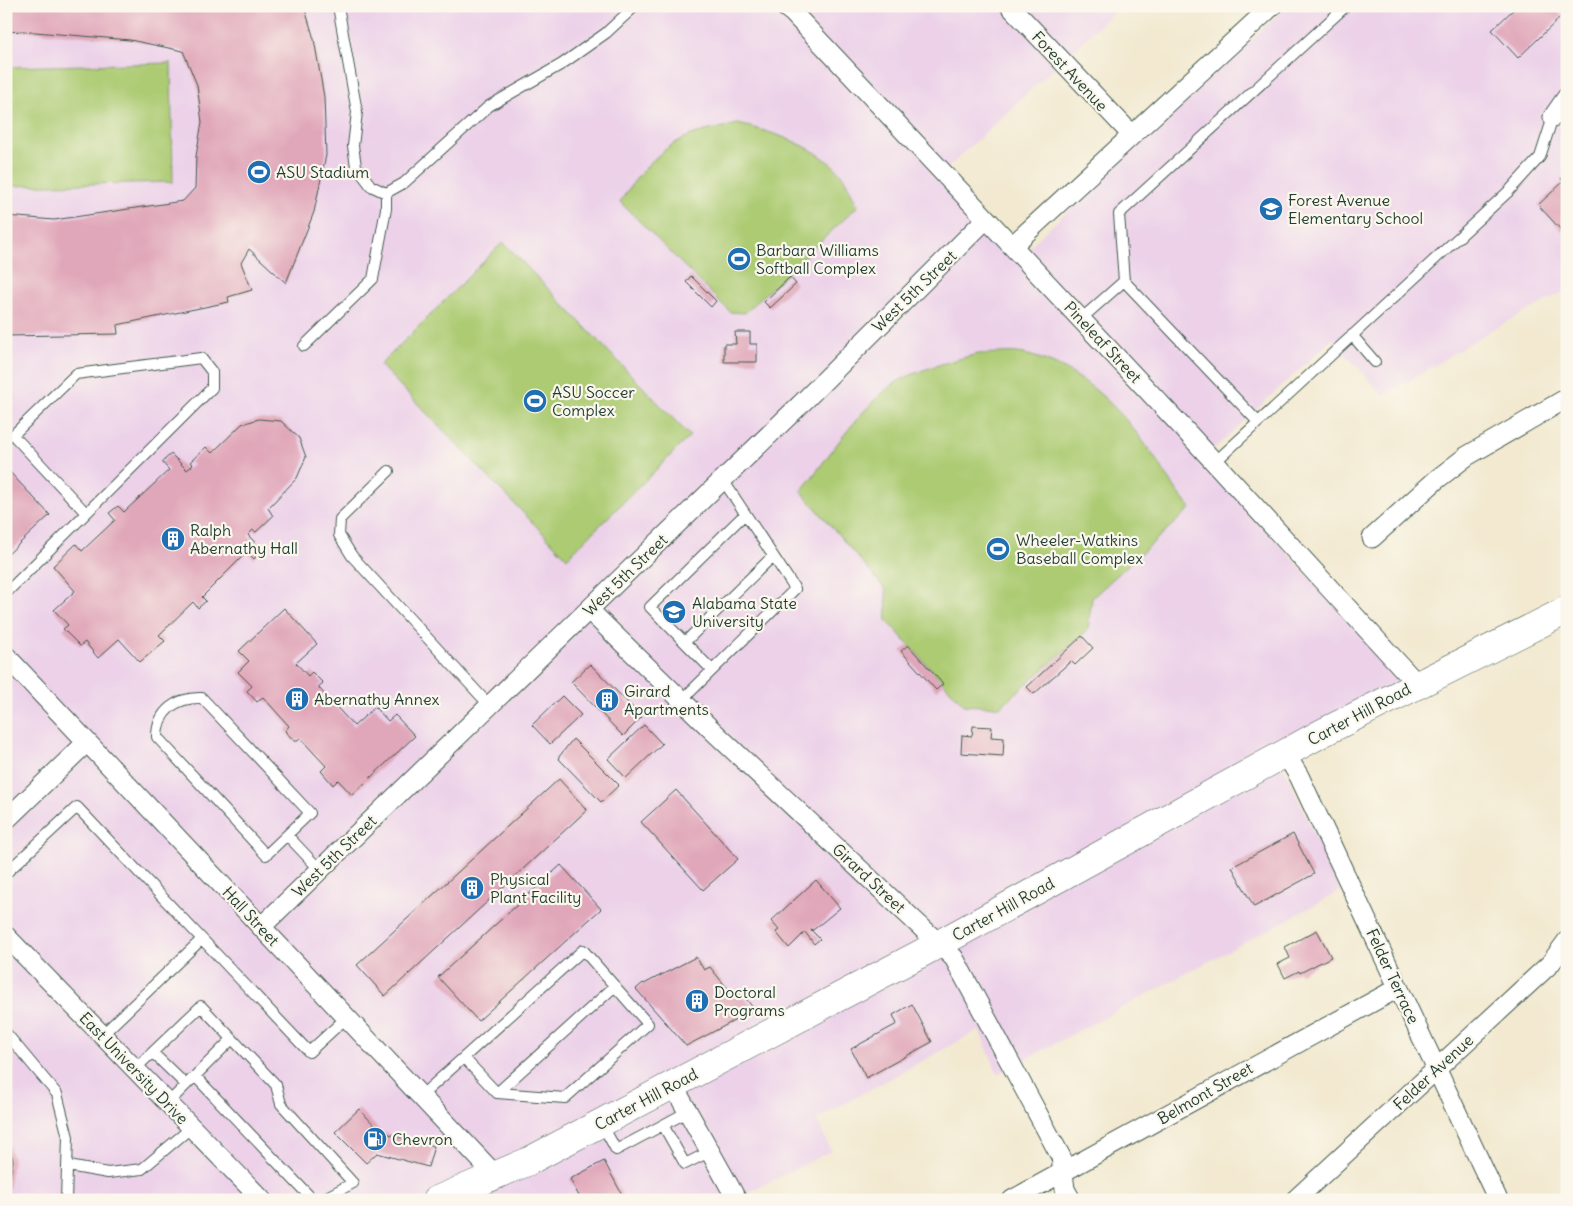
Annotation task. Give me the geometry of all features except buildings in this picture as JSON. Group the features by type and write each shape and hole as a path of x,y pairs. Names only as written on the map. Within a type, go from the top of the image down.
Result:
{"main road":[{"name":"Carter Hill Road","path":"437,1200 527,1162 939,944 1286,753 1417,684 1567,610"}],"street":[{"name":"Pineleaf Street","path":"784,6 793,13 1215,462 1417,684"},
{"name":"Forest Avenue","path":"1010,6 1132,135"},
{"path":"1012,246 1272,6"},
{"path":"1553,117 1567,97"},
{"name":"West 5th Street","path":"261,927 723,480 986,219"},
{"path":"1372,538 1436,480 1467,456 1567,398"},
{"name":"Girard Street","path":"589,610 954,958 1061,1157 1065,1190 1071,1200"},
{"name":"Hall Street","path":"6,656 496,1176"},
{"path":"6,820 86,743"},
{"name":"Felder Terrace","path":"1286,753 1299,776 1498,1200"},
{"name":"East University Drive","path":"6,936 262,1200"},
{"name":"Felder Avenue","path":"1295,1200 1550,964 1567,941"},
{"name":"Belmont Street","path":"1012,1200 1063,1174 1272,1055 1398,988"},
{"path":"673,1085 737,1200"}],"lane":[{"path":"338,6 357,112 353,146 356,166 371,186 386,193"},
{"path":"386,193 404,182 489,106 562,64 606,34 635,6"},
{"path":"1258,422 1124,282 1119,214 1346,6"},
{"path":"1215,462 1510,191 1540,157 1553,117"},
{"path":"304,346 373,279 386,209 386,193"},
{"path":"1081,319 1124,282"},
{"path":"1352,335 1375,362"},
{"path":"6,593 212,388 212,372 201,358 76,374 13,435 86,513"},
{"path":"389,471 340,519 339,535 352,556 490,706"},
{"path":"682,700 795,589 723,480"},
{"path":"712,670 650,607 745,514"},
{"path":"684,642 773,556"},
{"path":"190,697 202,698 310,813 287,835 266,855 157,737 157,725 163,714 177,702 190,697"},
{"path":"6,873 77,807 309,1052 346,1018"},
{"path":"287,835 320,870"},
{"path":"102,1035 202,939"},
{"path":"420,1096 583,950 648,1024 565,1098 497,1093 464,1058"},
{"path":"497,1093 615,986"},
{"path":"135,1069 201,1006 276,1086 281,1104 353,1183 321,1200"},
{"path":"6,1033 57,1094 68,1137 66,1200"},
{"path":"168,1103 232,1039"},
{"path":"152,1053 186,1085"},
{"path":"195,1076 314,1200"},
{"path":"601,1123 616,1150 689,1111"},
{"path":"663,1124 685,1164 711,1151"},
{"path":"68,1166 108,1173 142,1169 192,1127"}],"shaded area":[{"name":"Alabama State University","path":"6,6 1120,6 939,176 1016,259 1287,6 1567,6 1567,290 1488,332 1384,396 1332,339 1203,459 1401,679 1275,749 1341,891 998,1074 979,1030 816,1119 831,1151 733,1200 6,1200"}],"green space":[{"path":"171,63 173,182 6,186 6,67"},
{"name":"Barbara Williams Softball Complex","path":"738,124 781,136 810,149 835,167 844,178 858,206 745,313 730,312 620,202 649,164 678,141 695,134"},
{"name":"ASU Soccer Complex","path":"503,242 690,436 567,558 380,365"},
{"name":"Wheeler-Watkins Baseball Complex","path":"978,354 1024,354 1067,370 1085,382 1102,396 1133,429 1191,508 1092,598 1088,630 1000,707 964,705 887,621 886,590 801,491 853,424 888,388 919,372"}],"place":[{"name":"ASU Stadium","path":"259,172"},
{"name":"Forest Avenue Elementary School","path":"1271,209"},
{"name":"Barbara Williams Softball Complex","path":"739,259"},
{"name":"ASU Soccer Complex","path":"535,401"},
{"name":"Ralph Abernathy Hall","path":"173,539"},
{"name":"Wheeler-Watkins Baseball Complex","path":"998,549"},
{"name":"Alabama State University","path":"674,612"},
{"name":"Abernathy Annex","path":"297,699"},
{"name":"Girard Apartments","path":"607,700"},
{"name":"Physical Plant Facility","path":"472,888"},
{"name":"Doctoral Programs","path":"697,1001"},
{"name":"Chevron","path":"375,1139"}]}
